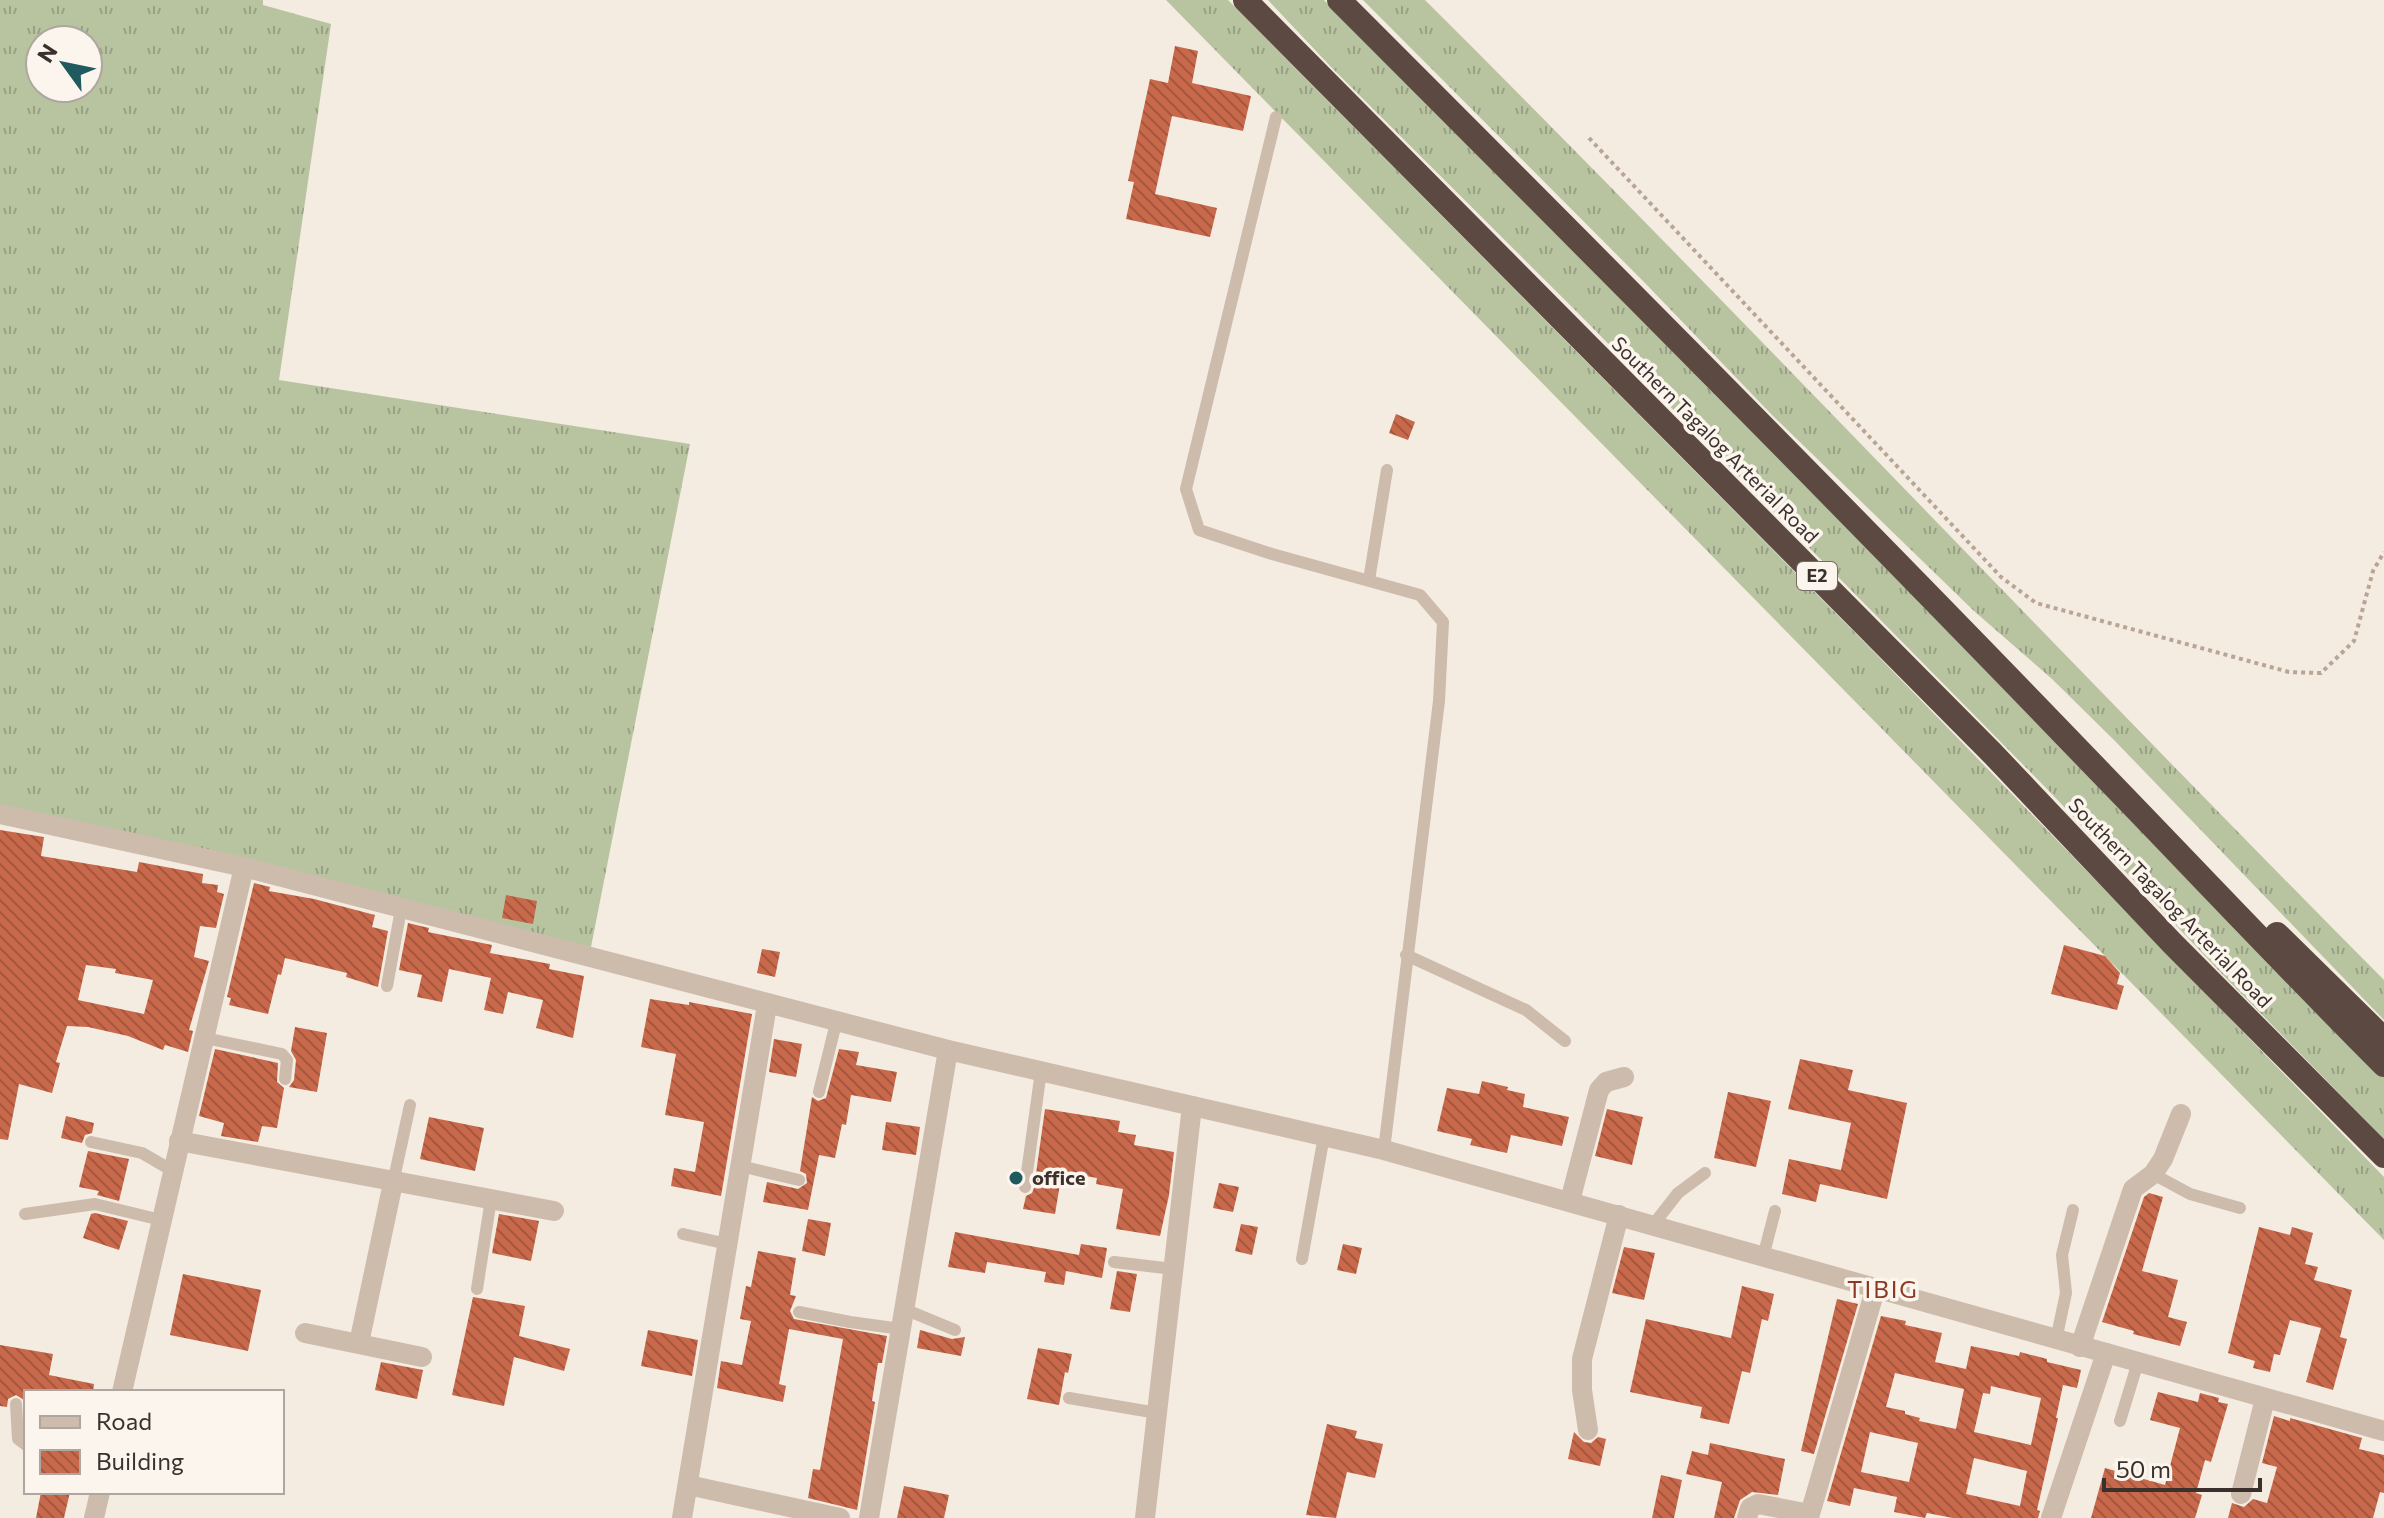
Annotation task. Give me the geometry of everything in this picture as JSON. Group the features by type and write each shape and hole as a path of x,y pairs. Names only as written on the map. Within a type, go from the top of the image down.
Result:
{"highway":[{"name":"Southern Tagalog Arterial Road","path":"1245,0 2030,792 2172,943 2384,1156"},
{"name":"Southern Tagalog Arterial Road","path":"1339,0 2104,775 2384,1065"},
{"path":"1934,603 2121,771 2262,919 2384,1039"}],"street":[{"path":"0,814 244,867 836,1023 1384,1150 2384,1431"},
{"path":"122,1390 244,867"},
{"path":"682,1518 767,1005"},
{"path":"869,1518 948,1050"},
{"path":"1570,1201 1599,1090 1606,1082 1624,1077"},
{"path":"1145,1518 1192,1106"},
{"path":"2080,1347 2133,1189 2153,1174 2163,1159 2181,1114"},
{"path":"179,1141 554,1211"},
{"path":"359,1343 393,1183"},
{"path":"1588,1430 1582,1390 1582,1359 1619,1215"},
{"path":"1747,1518 1750,1508 1758,1504 1809,1516 1875,1290"},
{"path":"305,1333 422,1357"},
{"path":"2053,1517 2106,1353"},
{"path":"2241,1494 2265,1399"},
{"path":"688,1485 840,1518"},
{"path":"94,1518 100,1494"}],"lane":[{"path":"1276,117 1186,489 1199,530 1272,554 1420,595 1443,622 1439,701 1384,1150"},
{"path":"1369,580 1387,470"},
{"path":"387,986 401,909"},
{"path":"1406,955 1526,1010 1565,1041"},
{"path":"819,1092 836,1023"},
{"path":"205,1038 282,1054 287,1060 285,1079"},
{"path":"1025,1187 1041,1071"},
{"path":"393,1183 410,1105"},
{"path":"1302,1259 1324,1136"},
{"path":"91,1142 142,1153 173,1171"},
{"path":"740,1166 799,1180"},
{"path":"1653,1225 1678,1193 1705,1173"},
{"path":"2153,1174 2190,1194 2240,1208"},
{"path":"477,1289 491,1199"},
{"path":"25,1214 95,1204 161,1220"},
{"path":"2056,1340 2066,1293 2062,1255 2073,1210"},
{"path":"1763,1257 1775,1211"},
{"path":"683,1234 727,1244"},
{"path":"1114,1262 1173,1269"},
{"path":"799,1312 850,1322 903,1319 955,1330"},
{"path":"2120,1421 2138,1362"},
{"path":"1069,1398 1157,1413"},
{"path":"16,1404 18,1439 24,1444"}],"path":[{"path":"1589,138 2001,577 2036,603 2289,672 2321,673 2354,641 2373,571 2384,552"}],"green space":[{"path":"0,0 263,0 263,5 331,24 279,380 690,444 591,947 0,807"},
{"path":"1166,0 1228,0 1877,655 2384,1177 2384,1240"},
{"path":"1268,0 1324,0 1889,570 2182,874 2384,1077 2384,1139 2050,792"},
{"path":"1363,0 1425,0 2384,980 2384,1020 2115,741 2052,679 1974,611 1773,416"}],"building":[{"path":"1175,46 1198,51 1192,83 1251,96 1243,131 1172,116 1155,194 1217,208 1210,237 1126,219 1134,182 1128,181 1150,79 1168,83"},
{"path":"1396,414 1415,422 1408,440 1389,433"},
{"path":"0,830 44,837 41,856 137,872 139,862 203,874 202,883 218,885 217,892 224,894 216,928 200,926 194,957 209,961 189,1030 193,1031 188,1052 165,1045 163,1050 128,1036 88,1027 67,1026 56,1062 60,1063 52,1093 19,1084 8,1140 0,1139","holes":["86,965 116,969 115,973 153,980 144,1014 78,1000"]},
{"path":"254,883 270,887 269,891 375,915 372,927 388,931 378,987 346,977 347,973 285,958 268,1014 229,1005 231,998 227,997"},
{"path":"506,895 537,901 533,924 502,918"},
{"path":"408,923 429,928 428,932 492,945 490,953 550,964 549,969 584,976 573,1038 536,1028 543,1000 508,992 503,1014 484,1010 491,978 449,969 442,1002 417,997 422,975 399,970"},
{"path":"2064,945 2105,956 2120,973 2117,984 2124,986 2117,1010 2051,994"},
{"path":"762,949 780,952 775,977 757,973"},
{"path":"650,999 689,1005 689,1002 752,1014 721,1196 671,1186 674,1168 695,1172 704,1122 665,1115 676,1054 641,1047"},
{"path":"295,1027 327,1033 317,1092 289,1087 294,1080 296,1060 291,1051"},
{"path":"774,1039 802,1044 796,1077 769,1072"},
{"path":"215,1049 278,1063 277,1082 284,1088 277,1128 262,1126 258,1142 221,1136 224,1123 199,1116"},
{"path":"839,1049 859,1052 856,1065 897,1072 891,1102 851,1095 846,1125 842,1124 835,1158 819,1155 808,1210 763,1202 767,1182 798,1189 807,1183 806,1174 800,1171 812,1097 818,1101 826,1098"},
{"path":"1800,1059 1853,1070 1848,1090 1907,1103 1887,1199 1820,1184 1816,1202 1782,1194 1789,1159 1841,1170 1851,1123 1788,1109"},
{"path":"1482,1081 1525,1094 1523,1107 1569,1117 1562,1146 1511,1135 1507,1153 1470,1145 1472,1139 1437,1131 1447,1088 1479,1094"},
{"path":"1728,1092 1771,1101 1756,1167 1714,1158"},
{"path":"1045,1109 1120,1121 1118,1132 1136,1135 1134,1145 1174,1152 1160,1236 1116,1229 1123,1189 1096,1184 1097,1178 1062,1172 1055,1214 1023,1209 1026,1196 1034,1188"},
{"path":"1607,1109 1643,1117 1632,1165 1595,1156"},
{"path":"66,1116 94,1123 92,1133 85,1135 82,1143 61,1138"},
{"path":"429,1117 484,1128 475,1171 420,1159"},
{"path":"886,1122 920,1127 916,1155 882,1150"},
{"path":"88,1151 129,1159 119,1201 97,1195 99,1191 79,1187"},
{"path":"1219,1183 1239,1187 1233,1212 1213,1208"},
{"path":"2149,1193 2163,1197 2142,1271 2178,1280 2168,1317 2187,1322 2180,1346 2102,1322 2144,1197"},
{"path":"91,1214 128,1221 119,1250 83,1238"},
{"path":"499,1214 539,1221 531,1261 492,1253"},
{"path":"808,1219 831,1223 825,1256 802,1251"},
{"path":"1241,1224 1258,1227 1252,1255 1235,1251"},
{"path":"2259,1227 2290,1235 2292,1227 2313,1233 2305,1264 2318,1267 2314,1280 2352,1290 2340,1337 2347,1339 2333,1390 2306,1382 2321,1328 2290,1320 2280,1355 2274,1354 2270,1372 2253,1368 2255,1361 2228,1353"},
{"path":"955,1232 1079,1255 1081,1244 1107,1248 1102,1278 1066,1271 1064,1285 1044,1282 1046,1272 987,1262 985,1273 948,1267"},
{"path":"1343,1244 1362,1248 1356,1274 1337,1270"},
{"path":"1624,1247 1655,1253 1644,1300 1612,1293"},
{"path":"758,1251 796,1258 790,1295 796,1296 790,1311 794,1319 887,1336 882,1363 878,1363 872,1401 875,1402 857,1510 808,1498 813,1469 820,1470 843,1339 789,1329 779,1384 786,1386 783,1402 717,1388 721,1361 742,1365 751,1321 740,1319 746,1286 751,1287"},
{"path":"1117,1271 1137,1274 1130,1312 1110,1309"},
{"path":"183,1274 261,1290 248,1351 170,1335"},
{"path":"1742,1286 1774,1294 1768,1321 1762,1319 1750,1373 1742,1371 1729,1424 1700,1418 1702,1407 1630,1392 1646,1319 1731,1338"},
{"path":"473,1297 525,1306 519,1336 570,1349 564,1371 514,1357 504,1406 452,1395"},
{"path":"1837,1299 1858,1304 1814,1454 1801,1451"},
{"path":"1881,1316 1942,1333 1935,1362 1966,1369 1971,1346 2019,1356 2020,1352 2081,1370 2077,1388 2063,1385 2037,1510 2040,1511 2038,1518 1953,1518 1927,1513 1925,1518 1894,1512 1897,1497 1854,1488 1850,1506 1827,1501","holes":["1895,1373 1964,1389 1956,1429 1919,1421 1920,1418 1905,1414 1905,1411 1886,1407","1991,1386 2041,1398 2031,1445 1974,1432 1983,1393 1990,1394","1870,1432 1918,1443 1909,1482 1861,1472","1974,1458 2027,1471 2020,1506 1966,1494"]},
{"path":"648,1330 698,1340 692,1376 641,1366"},
{"path":"920,1330 952,1339 965,1337 961,1356 917,1348"},
{"path":"0,1345 53,1354 49,1375 94,1384 93,1390 24,1390 24,1400 16,1395 8,1399 7,1407 0,1406"},
{"path":"1038,1348 1072,1354 1059,1405 1027,1399"},
{"path":"381,1362 423,1370 417,1399 375,1390"},
{"path":"2158,1392 2198,1402 2200,1393 2228,1404 2211,1462 2205,1460 2196,1493 2202,1495 2195,1518 2091,1518 2105,1468 2165,1485 2180,1428 2150,1420"},
{"path":"2274,1416 2362,1438 2359,1449 2384,1455 2384,1493 2380,1492 2373,1518 2228,1518 2232,1503 2244,1507 2253,1499 2267,1503 2277,1467 2262,1463"},
{"path":"1327,1424 1357,1431 1355,1438 1383,1444 1375,1478 1347,1472 1336,1518 1306,1515"},
{"path":"1574,1432 1584,1442 1591,1443 1598,1437 1606,1439 1600,1466 1568,1459"},
{"path":"1710,1443 1785,1459 1778,1495 1752,1492 1740,1500 1734,1518 1714,1518 1722,1482 1686,1474 1692,1451 1708,1455"},
{"path":"1661,1475 1682,1480 1674,1518 1652,1518"},
{"path":"904,1486 949,1495 944,1518 897,1518"},
{"path":"41,1494 70,1494 64,1518 36,1518"}],"place":[{"name":"office","path":"1016,1178"}],"district":[{"name":"TIBIG","path":"1883,1290"}]}
